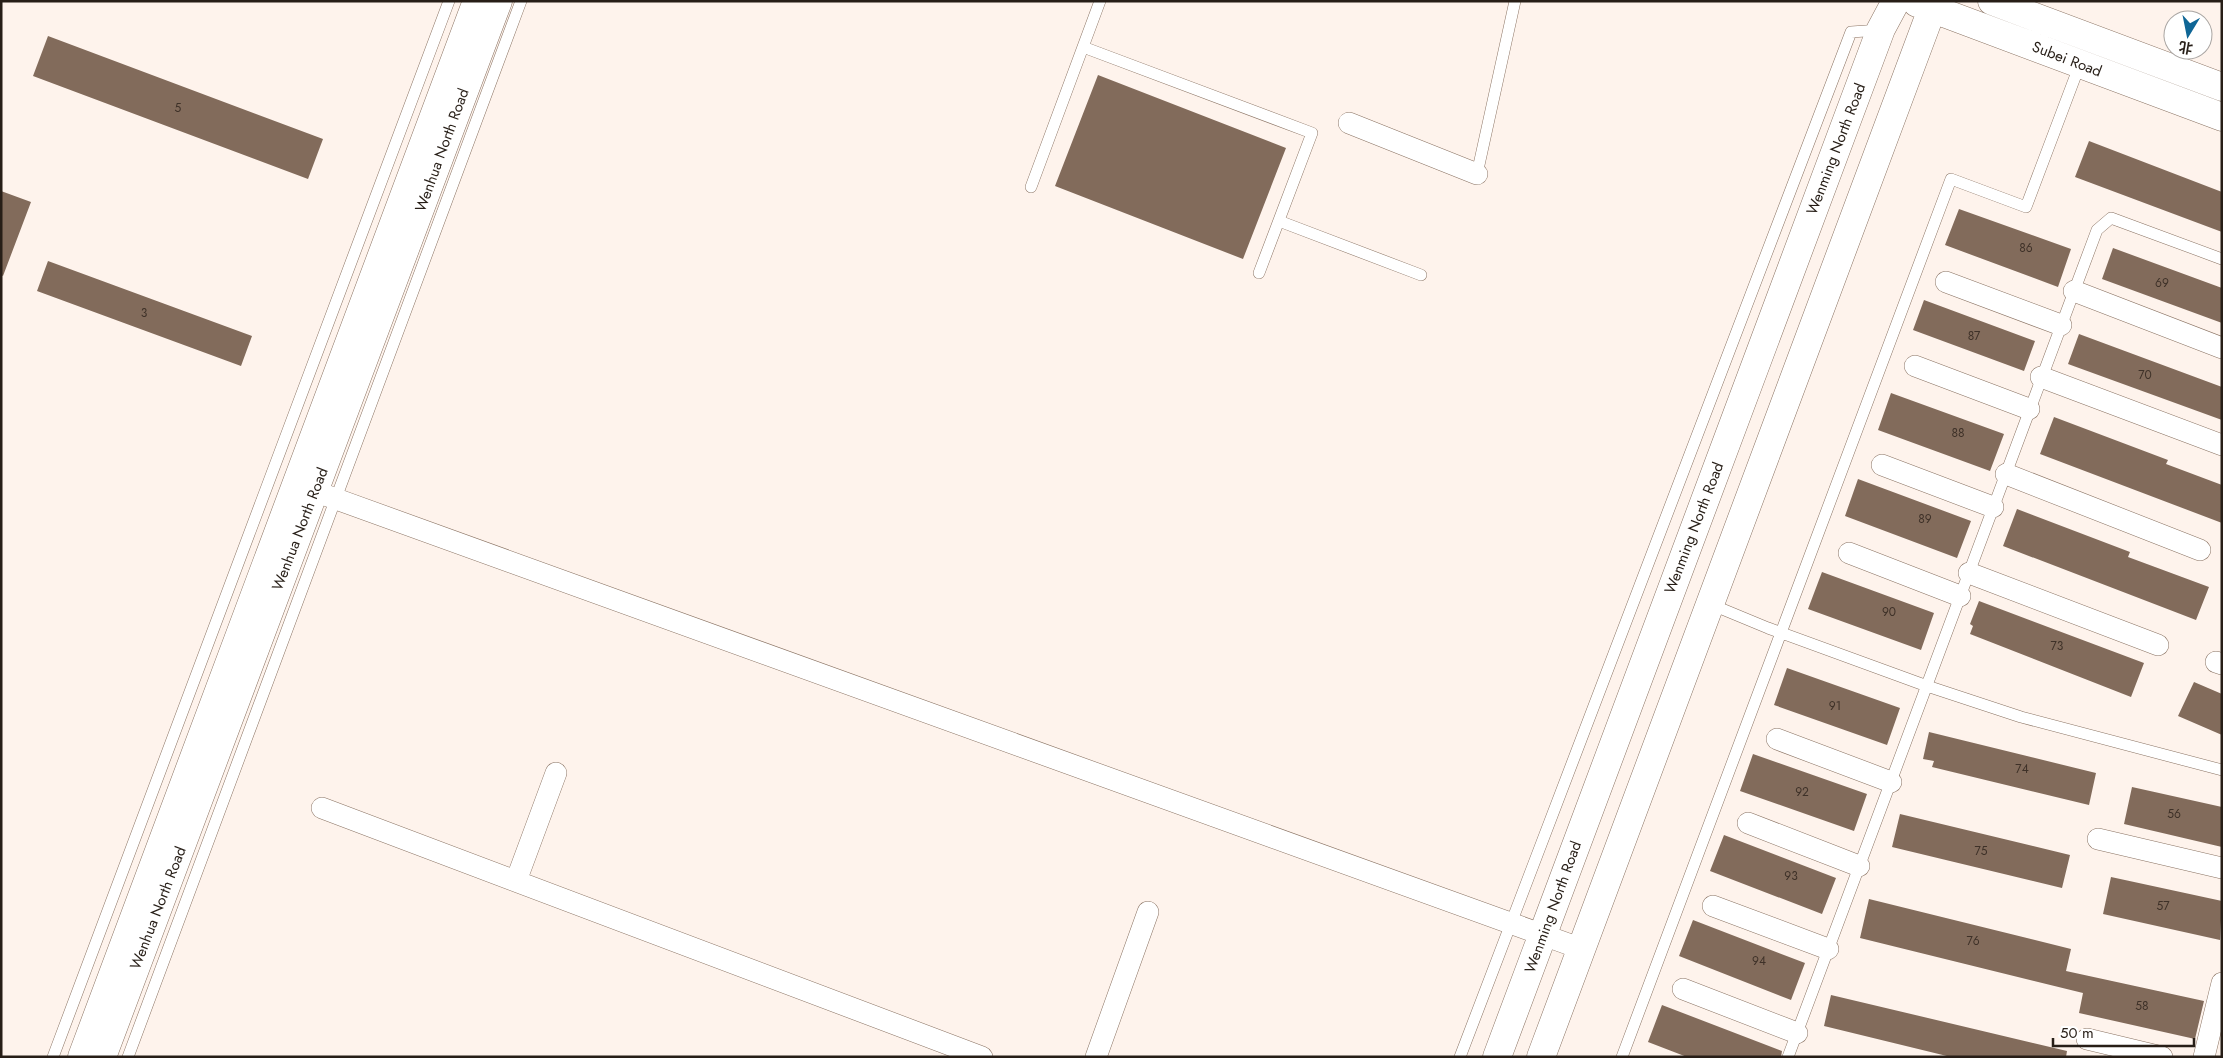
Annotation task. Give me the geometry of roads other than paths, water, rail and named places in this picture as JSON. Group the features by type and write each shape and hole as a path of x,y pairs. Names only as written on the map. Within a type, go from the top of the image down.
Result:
{"street":[{"name":"Wenhua North Road","path":"82,1057 477,1"},
{"name":"Wenhua North Road","path":"102,1057 326,495 498,1"},
{"name":"Wenming North Road","path":"1497,1057 1881,29 1896,1"},
{"name":"Subei Road","path":"1992,1 2222,87"},
{"path":"1541,1057 1710,604 1927,4"},
{"name":"Subei Road","path":"1927,4 2222,117"},
{"path":"1349,124 1477,174"},
{"path":"1946,282 2061,325"},
{"path":"2074,291 2222,348"},
{"path":"1914,366 2029,409"},
{"path":"2041,377 2222,446"},
{"path":"1882,465 1993,507"},
{"path":"2006,474 2200,550"},
{"path":"326,495 1582,949"},
{"path":"1849,553 1960,596"},
{"path":"1968,573 2158,645"},
{"path":"1777,740 1891,782"},
{"path":"516,881 556,774"},
{"path":"322,808 982,1057"},
{"path":"1748,824 1859,866"},
{"path":"2098,839 2222,868"},
{"path":"1713,906 1828,949"},
{"path":"1096,1057 1148,912"},
{"path":"2204,1057 2222,983"},
{"path":"1683,990 1798,1032"},
{"path":"2087,1039 2162,1057"}],"lane":[{"path":"52,1057 449,1"},
{"path":"128,1057 326,495 521,1"},
{"path":"1031,187 1100,1"},
{"path":"1477,174 1515,1"},
{"path":"1460,1057 1851,32 1881,29"},
{"path":"1083,46 1312,133 1259,273"},
{"path":"1622,1057 1951,179 2026,207 2080,64"},
{"path":"1788,1057 2097,230 2111,218 2222,259"},
{"path":"1279,220 1421,275"},
{"path":"1710,604 1927,686 2021,718 2222,770"}]}
